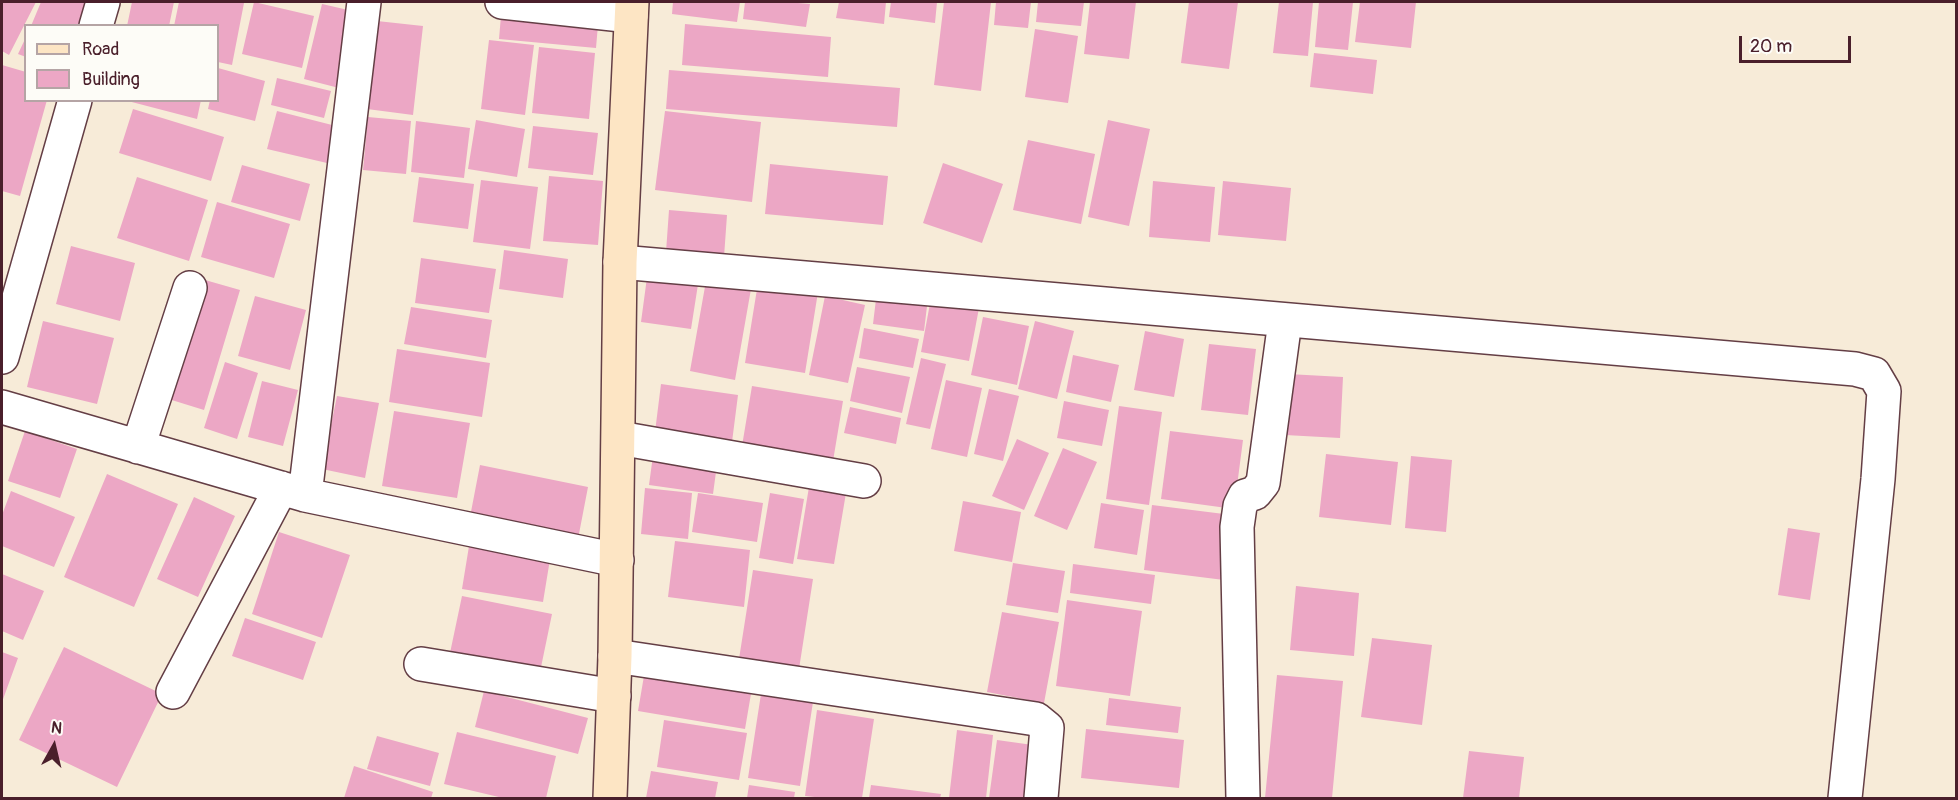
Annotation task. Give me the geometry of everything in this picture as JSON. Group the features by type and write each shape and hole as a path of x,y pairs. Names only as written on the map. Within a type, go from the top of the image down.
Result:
{"street":[{"path":"97,24 103,2"},
{"path":"173,692 293,491 364,2"},
{"path":"502,2 631,9 620,262 617,560 610,798"},
{"path":"2,357 74,102"},
{"path":"620,262 1855,369 1874,374 1884,391 1878,479 1845,798"},
{"path":"138,447 190,288"},
{"path":"1243,798 1237,527 1240,506 1245,496 1255,493 1263,483 1285,321"},
{"path":"2,408 293,491 617,560"},
{"path":"619,438 864,481"},
{"path":"615,656 1036,719 1047,728 1041,798"},
{"path":"421,664 614,696"}],"building":[{"path":"2,2 36,2 9,55 2,51"},
{"path":"41,2 89,2 79,24 32,24"},
{"path":"132,2 174,2 169,24 127,24"},
{"path":"179,2 244,3 232,65 219,62 219,24 174,24"},
{"path":"254,2 314,16 302,68 242,54"},
{"path":"673,2 740,2 737,22 672,14"},
{"path":"745,2 810,4 806,27 743,19"},
{"path":"839,2 886,2 884,24 836,18"},
{"path":"891,2 937,2 935,23 889,17"},
{"path":"944,2 991,2 981,91 934,85"},
{"path":"996,2 1031,2 1028,28 994,25"},
{"path":"1038,2 1084,2 1081,26 1036,22"},
{"path":"1090,2 1136,2 1129,59 1084,54"},
{"path":"1189,2 1238,2 1229,69 1181,63"},
{"path":"1279,2 1313,2 1308,56 1273,53"},
{"path":"1319,2 1353,2 1348,50 1315,47"},
{"path":"1360,2 1416,2 1411,48 1355,42"},
{"path":"322,4 357,12 339,88 304,79"},
{"path":"502,4 599,13 596,48 499,39"},
{"path":"377,21 423,26 413,115 367,109"},
{"path":"685,24 831,37 828,77 682,65"},
{"path":"1035,29 1078,36 1068,103 1025,97"},
{"path":"489,40 534,45 525,115 481,109"},
{"path":"24,41 24,56 18,54"},
{"path":"539,47 595,53 589,119 532,113"},
{"path":"1314,53 1377,60 1373,94 1310,87"},
{"path":"2,65 24,71 24,102 46,102 20,196 2,191"},
{"path":"219,68 265,81 255,121 208,109 210,102 219,102"},
{"path":"669,70 900,88 897,127 666,109"},
{"path":"277,78 331,91 324,118 271,105"},
{"path":"132,102 201,102 197,119"},
{"path":"133,109 224,137 211,181 119,153"},
{"path":"277,111 336,126 327,163 267,149"},
{"path":"665,111 761,122 752,202 655,190"},
{"path":"368,117 411,121 406,174 363,170"},
{"path":"476,120 525,129 517,177 468,169"},
{"path":"1108,120 1150,129 1129,226 1088,217"},
{"path":"416,121 470,128 464,178 411,172"},
{"path":"533,126 598,133 593,175 528,168"},
{"path":"1028,140 1095,154 1081,224 1013,210"},
{"path":"943,163 1003,184 982,243 923,223"},
{"path":"770,164 888,176 883,225 765,214"},
{"path":"242,165 310,184 300,221 231,202"},
{"path":"549,176 603,181 598,245 543,241"},
{"path":"137,177 208,200 189,261 117,238"},
{"path":"419,177 474,184 468,229 413,222"},
{"path":"481,180 538,187 530,249 473,242"},
{"path":"1153,181 1215,187 1210,242 1149,237"},
{"path":"1223,181 1291,188 1286,241 1218,235"},
{"path":"217,202 290,224 274,278 201,257"},
{"path":"669,210 727,215 724,257 666,252"},
{"path":"71,246 135,263 120,321 56,304"},
{"path":"504,250 568,259 563,298 499,289"},
{"path":"421,258 496,269 489,313 415,303"},
{"path":"648,270 699,278 691,329 641,322"},
{"path":"198,278 240,290 204,410 162,397"},
{"path":"706,281 751,289 735,380 690,371"},
{"path":"758,283 818,292 805,373 745,363"},
{"path":"877,291 928,298 924,331 873,324"},
{"path":"255,296 306,310 290,370 238,356"},
{"path":"825,296 865,305 848,383 809,375"},
{"path":"931,298 979,308 969,361 921,352"},
{"path":"411,307 492,320 486,358 404,344"},
{"path":"983,317 1029,326 1017,385 971,375"},
{"path":"43,321 114,338 97,404 27,387"},
{"path":"1035,321 1074,331 1057,399 1018,389"},
{"path":"864,328 919,339 913,368 859,358"},
{"path":"1145,331 1184,339 1174,397 1134,390"},
{"path":"1209,344 1256,349 1248,415 1201,410"},
{"path":"397,349 490,363 482,417 389,402"},
{"path":"1073,355 1119,365 1111,402 1066,392"},
{"path":"921,358 946,364 930,429 906,424"},
{"path":"225,362 258,373 237,439 204,428"},
{"path":"857,367 910,377 902,413 850,401"},
{"path":"1288,374 1343,377 1340,438 1285,435"},
{"path":"946,380 982,388 967,457 931,449"},
{"path":"262,381 298,390 283,446 248,437"},
{"path":"661,384 738,395 732,442 655,432"},
{"path":"752,386 843,401 832,467 741,452"},
{"path":"989,389 1019,396 1003,461 974,454"},
{"path":"337,396 379,403 365,478 322,469"},
{"path":"1064,401 1109,410 1102,446 1057,438"},
{"path":"1119,406 1162,412 1149,505 1106,499"},
{"path":"850,407 901,418 896,444 844,433"},
{"path":"394,411 470,423 457,498 382,486"},
{"path":"25,431 77,449 60,498 8,481"},
{"path":"1170,431 1243,440 1234,509 1161,499"},
{"path":"1017,439 1049,453 1024,510 992,496"},
{"path":"654,448 718,457 713,494 649,485"},
{"path":"1063,448 1097,462 1067,530 1034,516"},
{"path":"1326,454 1398,462 1391,525 1319,517"},
{"path":"1411,456 1452,460 1446,532 1405,528"},
{"path":"480,465 588,487 578,539 470,517"},
{"path":"107,474 178,504 134,607 64,577"},
{"path":"810,481 847,487 834,564 797,559"},
{"path":"645,488 692,493 688,539 641,534"},
{"path":"11,491 75,517 54,567 2,546 2,515"},
{"path":"698,493 763,503 757,542 692,532"},
{"path":"770,493 804,499 793,564 759,558"},
{"path":"194,497 235,516 198,597 157,579"},
{"path":"963,501 1021,512 1012,562 954,551"},
{"path":"1101,503 1144,510 1137,555 1094,548"},
{"path":"1152,505 1232,515 1224,580 1144,570"},
{"path":"1788,528 1820,533 1810,600 1778,595"},
{"path":"279,532 350,555 322,638 252,614"},
{"path":"470,540 551,553 543,602 462,589"},
{"path":"675,541 750,550 744,607 668,597"},
{"path":"1013,563 1065,571 1058,613 1006,605"},
{"path":"1073,564 1155,575 1151,604 1070,593"},
{"path":"753,570 813,579 799,669 739,659"},
{"path":"2,574 44,591 23,640 2,631"},
{"path":"1296,586 1359,593 1354,656 1290,650"},
{"path":"462,596 552,614 540,672 450,653"},
{"path":"1067,600 1142,611 1130,696 1056,686"},
{"path":"1002,612 1059,622 1044,703 987,692"},
{"path":"245,618 316,642 303,680 232,656"},
{"path":"1372,638 1432,645 1422,725 1361,717"},
{"path":"64,647 162,694 117,787 19,740"},
{"path":"2,652 18,658 2,702"},
{"path":"645,670 752,688 745,729 638,711"},
{"path":"1277,675 1343,681 1332,798 1265,798"},
{"path":"484,691 588,718 578,754 475,727"},
{"path":"761,694 813,702 800,786 748,778"},
{"path":"1109,698 1181,707 1178,733 1106,725"},
{"path":"817,710 874,719 862,798 805,796"},
{"path":"664,720 747,733 739,780 657,767"},
{"path":"1086,729 1184,740 1179,788 1081,778"},
{"path":"957,730 993,735 986,798 949,798"},
{"path":"457,732 556,756 546,798 503,798 444,784"},
{"path":"377,736 439,753 430,786 367,769"},
{"path":"997,740 1040,746 1033,798 989,798"},
{"path":"1469,751 1524,757 1519,798 1463,798"},
{"path":"354,766 433,792 431,798 344,798"},
{"path":"651,771 718,782 715,798 646,798"},
{"path":"749,785 795,792 794,798 747,798"},
{"path":"871,785 941,794 940,798 869,798"}]}
